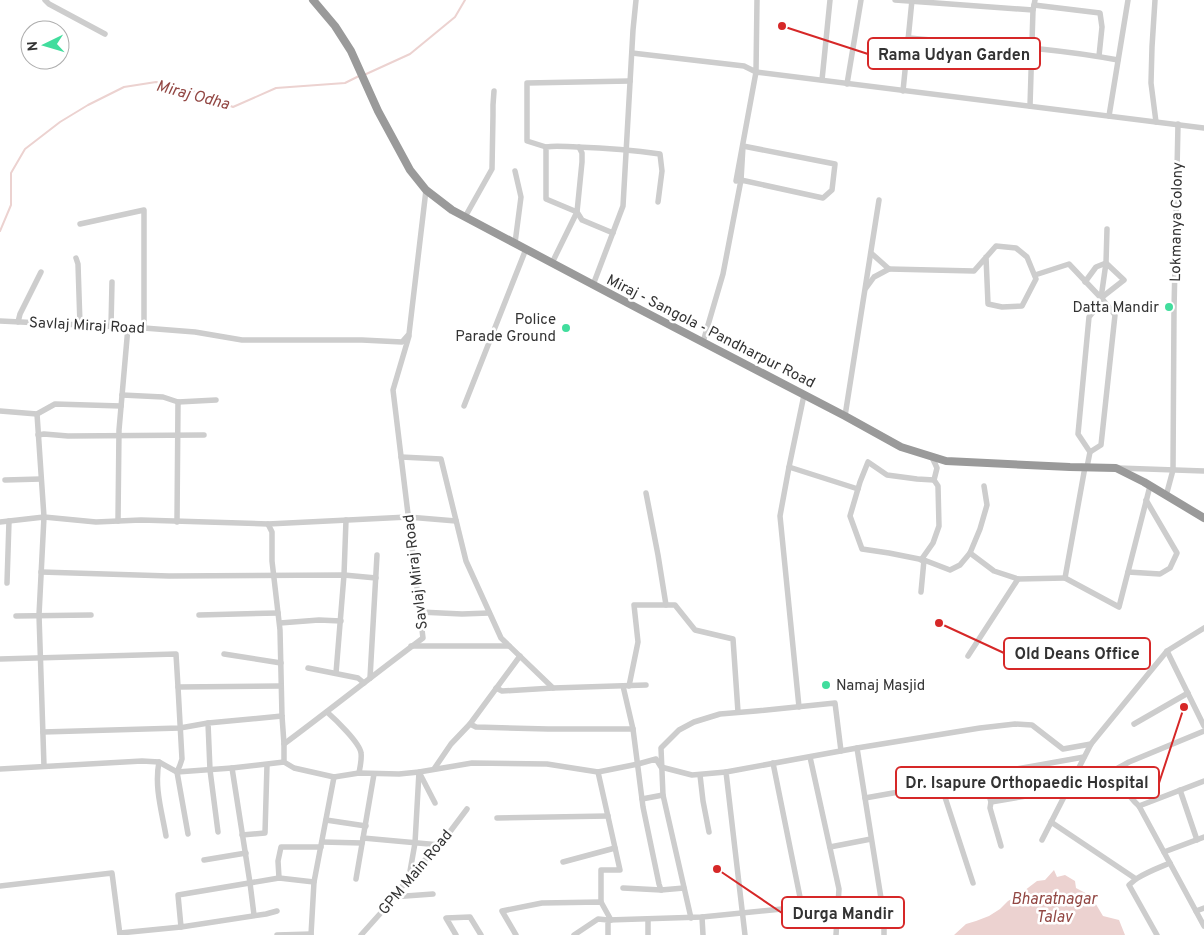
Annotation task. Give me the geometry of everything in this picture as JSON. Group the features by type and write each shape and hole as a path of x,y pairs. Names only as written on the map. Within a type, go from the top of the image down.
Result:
{"highway":[{"name":"Miraj - Sangola - Pandharpur Road","path":"313,0 335,26 351,51 378,111 410,170 426,190 452,210 901,447 946,461 1116,468 1204,518"}],"street":[{"path":"45,0 49,4 105,34"},
{"path":"593,285 624,206 636,0"},
{"path":"742,146 835,164 832,190 823,198 741,180 736,181 742,146 756,72 757,0"},
{"path":"822,80 830,0"},
{"path":"847,84 861,0"},
{"path":"895,0 1034,5 1100,13 1102,27 1099,56"},
{"path":"1109,116 1128,0"},
{"path":"1155,0 1151,83 1156,122"},
{"path":"903,90 912,1"},
{"path":"1030,106 1034,5"},
{"path":"908,38 1032,48 1118,60"},
{"path":"632,53 744,66 756,72 847,84 1204,128"},
{"path":"630,81 528,83 527,140 546,147 555,145 660,154 662,171 658,202"},
{"path":"465,217 492,169 494,91"},
{"name":"Lokmanya Colony","path":"1166,496 1173,470 1178,124"},
{"path":"546,147 546,199 576,212 582,220 613,233"},
{"path":"552,263 576,212 582,162 582,153 579,147"},
{"path":"515,171 521,198 515,243"},
{"path":"703,342 723,274 741,180"},
{"name":"Savlaj Miraj Road","path":"284,744 423,638 393,390 409,334 426,190"},
{"path":"845,416 879,200"},
{"path":"80,224 144,210 144,328"},
{"path":"1102,299 1107,229"},
{"path":"865,290 874,277 889,269 974,271 986,257 996,246 1016,248 1027,257 1036,279 1022,306 1002,307 988,304 986,257"},
{"path":"464,406 526,249"},
{"path":"871,253 889,269"},
{"path":"76,258 78,264 80,325"},
{"path":"1085,282 1096,267 1106,263"},
{"path":"1090,452 1078,434 1089,316 1102,299 1124,280 1106,263"},
{"path":"1035,275 1069,264 1115,315 1101,445 1090,452 1065,578"},
{"path":"18,322 20,314 41,272"},
{"path":"111,326 112,282"},
{"name":"Savlaj Miraj Road","path":"0,321 195,332 242,340 402,342 409,334"},
{"path":"118,521 118,435 128,327"},
{"path":"122,395 163,396 178,402 216,400"},
{"path":"799,707 780,516 788,467 804,395"},
{"path":"177,522 178,402"},
{"path":"0,411 37,414 55,404 121,406"},
{"path":"37,414 44,517 39,615 44,766"},
{"path":"38,435 204,435"},
{"path":"401,457 441,459 466,561 501,638 553,688"},
{"path":"921,592 922,560 933,543 939,526 938,486 934,480 937,468 932,457"},
{"path":"934,480 887,475 868,462 850,516 862,549 922,560 950,570 960,565 970,553 980,528 986,504 984,486"},
{"path":"788,467 858,489"},
{"path":"1116,468 1204,471"},
{"path":"5,480 41,479"},
{"path":"970,553 994,571 1018,579 1065,578 1119,607 1150,486"},
{"path":"646,493 666,605"},
{"path":"1128,572 1160,574 1170,568 1177,553 1146,500"},
{"path":"0,522 44,517 96,522 268,524 408,517 456,521"},
{"path":"336,673 341,621 346,520"},
{"path":"8,521 8,583"},
{"path":"268,524 272,532 272,561 280,623 284,762"},
{"path":"370,678 377,555"},
{"path":"41,572 169,576 344,575 376,578"},
{"path":"968,656 1018,579"},
{"path":"661,890 642,799 626,686 638,642 634,604 675,605 695,630 733,639 738,712"},
{"path":"420,612 489,613"},
{"path":"199,615 278,613"},
{"path":"16,616 91,615"},
{"path":"280,623 319,620 341,621"},
{"path":"1042,840 1091,744 1167,651 1204,628"},
{"path":"411,646 509,646"},
{"path":"1167,651 1204,726"},
{"path":"0,659 176,654 182,758 177,772 188,834"},
{"path":"224,654 281,663"},
{"path":"434,769 451,744 470,724 520,656"},
{"path":"308,668 358,678 364,682"},
{"path":"496,688 502,691 646,685"},
{"path":"178,687 282,686"},
{"path":"1134,724 1188,693"},
{"path":"691,918 663,795 661,748 679,730 694,722 720,714 835,703 841,751"},
{"path":"327,712 360,748 359,774"},
{"path":"43,732 180,728 208,723 282,716"},
{"path":"208,723 210,770 218,832"},
{"path":"470,724 476,726 530,728 633,729"},
{"path":"0,768 142,761 159,762 177,772 284,762 294,768 334,777 359,774 419,772 472,763 547,764 598,772 656,759 661,767 692,776 726,772 980,728 1015,724 1032,724 1063,749 1091,744"},
{"path":"1204,731 1118,768 1119,778 1132,800 1139,806 1204,926"},
{"path":"857,748 884,918 884,935"},
{"path":"810,757 839,889 836,935"},
{"path":"865,798 1084,757"},
{"path":"159,762 157,782 166,836"},
{"path":"574,935 598,919 691,918 802,907 773,764"},
{"path":"242,835 265,833 267,765"},
{"path":"232,768 254,915"},
{"path":"419,772 435,803"},
{"path":"408,880 414,843 419,772"},
{"path":"598,772 620,870 600,870 601,902 609,920 608,935"},
{"path":"726,772 745,935"},
{"path":"356,879 374,774"},
{"path":"700,775 703,801 710,832"},
{"path":"983,775 1001,846"},
{"path":"277,935 311,935 314,882 334,777"},
{"path":"1139,806 1204,782"},
{"path":"941,785 973,883"},
{"path":"990,802 1068,789"},
{"path":"1180,790 1197,840"},
{"path":"642,799 663,795"},
{"name":"GPM Main Road","path":"361,935 387,906 413,872 440,846 467,808"},
{"path":"497,818 608,816"},
{"path":"326,820 366,826"},
{"path":"1051,822 1136,879"},
{"path":"1164,852 1204,837"},
{"path":"830,847 871,839"},
{"path":"279,878 278,860 281,847 294,848 363,841 440,846"},
{"path":"563,862 615,848"},
{"path":"204,860 246,853"},
{"path":"1157,935 1129,885 1145,873 1152,872 1170,863"},
{"path":"0,886 112,873 120,934 277,911"},
{"path":"181,926 178,895 279,878 314,882"},
{"path":"623,888 661,890 684,888"},
{"path":"392,897 433,894"},
{"path":"516,935 502,911 542,902 601,902"},
{"path":"1196,911 1204,908"},
{"path":"456,935 446,918 470,917 481,935"},
{"path":"702,917 702,935"},
{"path":"648,919 648,935"}],"water":[{"name":"Bharatnagar Talav","path":"1054,870 1057,877 1065,875 1075,881 1076,888 1091,896 1103,916 1119,920 1125,935 954,935 966,924 989,916 1000,909 1008,901 1037,881 1045,880"}],"waterway":[{"name":"Miraj Odha","path":"364,75 410,54 455,17 465,0"},
{"name":"Miraj Odha","path":"0,231 11,205 11,173 25,149 60,122 124,87 156,82 196,92 233,107 276,88 345,83 359,76"}],"place":[{"name":"Rama Udyan Garden","path":"782,26"},
{"name":"Datta Mandir","path":"1169,307"},
{"name":"Police Parade Ground","path":"566,328"},
{"name":"Old Deans Office","path":"939,623"},
{"name":"Namaj Masjid","path":"826,685"},
{"name":"Dr. Isapure Orthopaedic Hospital","path":"1184,707"},
{"name":"Durga Mandir","path":"717,869"}]}
